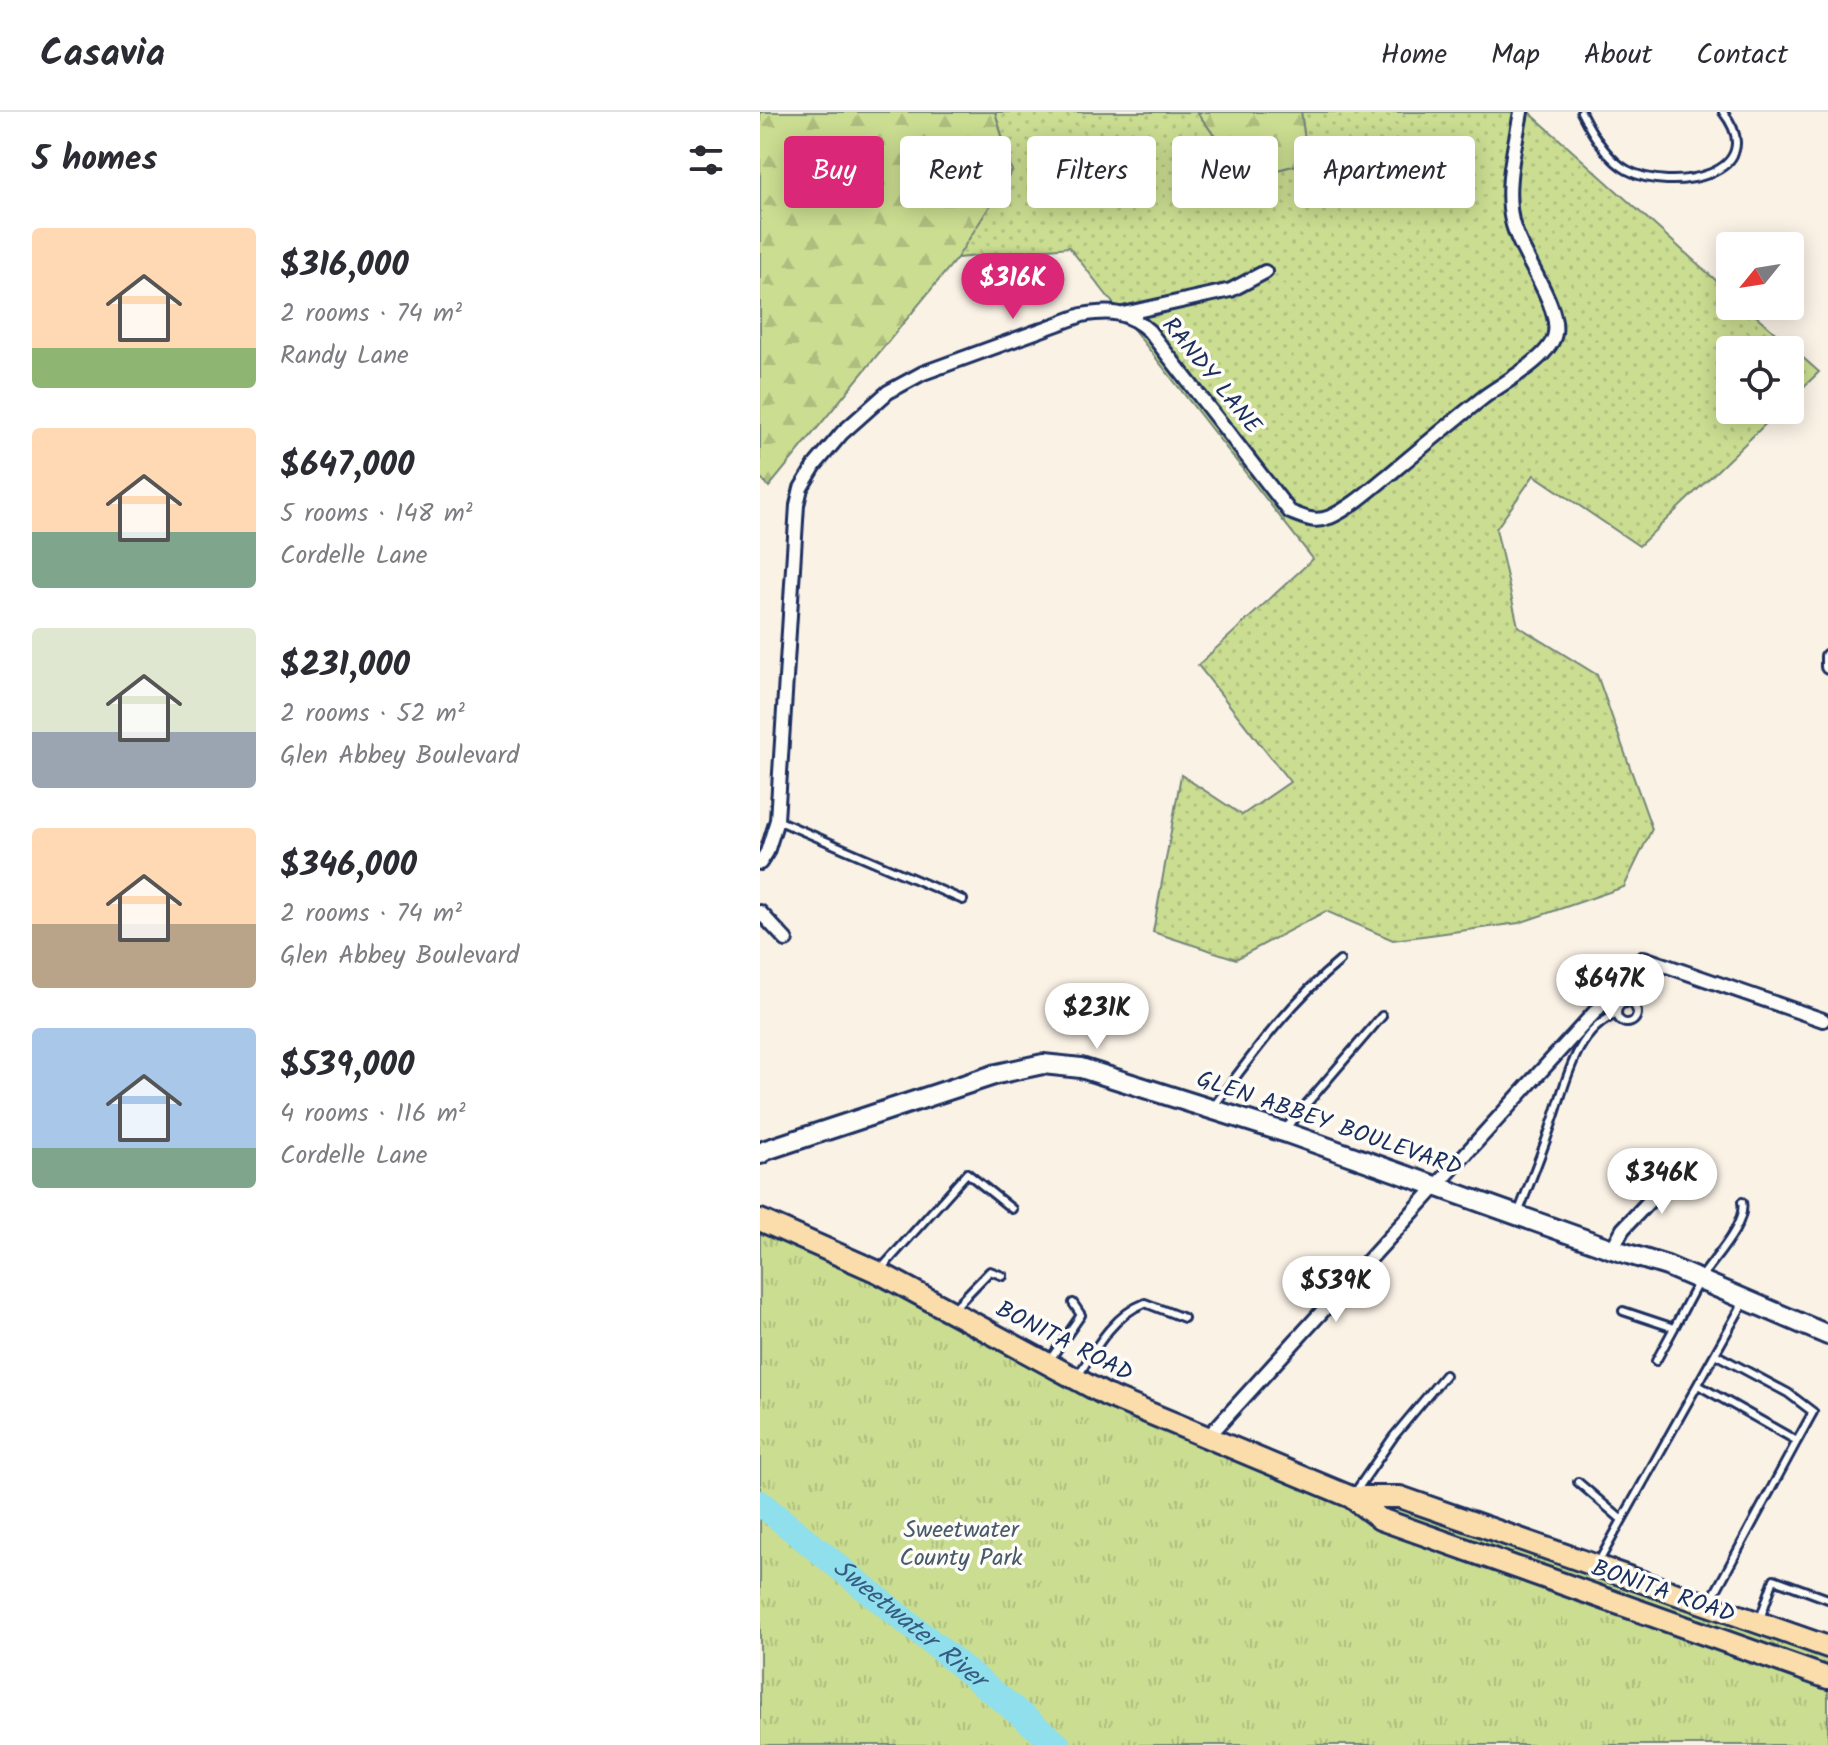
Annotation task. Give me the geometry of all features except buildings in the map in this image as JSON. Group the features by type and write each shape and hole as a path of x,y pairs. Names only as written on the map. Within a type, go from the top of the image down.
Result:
{"main road":[{"name":"BONITA ROAD","path":"760,1220 878,1272 1106,1395 1351,1497 1380,1519 1828,1678"},
{"name":"BONITA ROAD","path":"1351,1497 1400,1497 1828,1647"}],"street":[{"name":"RANDY LANE","path":"1120,315 1136,319 1149,331 1290,512 1311,521 1330,517 1358,500 1548,349 1555,334 1552,309 1520,246 1511,218 1510,172 1521,112"},
{"path":"760,863 767,852 777,820 797,505 801,488 815,465 842,433 888,392 923,373 1082,315 1108,311 1120,315 1231,290 1265,272"},
{"path":"1828,656 1828,667"},
{"path":"760,912 786,940"},
{"path":"1207,1438 1644,958 1823,1020"},
{"name":"GLEN ABBEY BOULEVARD","path":"760,1154 997,1074 1043,1064 1081,1068 1283,1131 1667,1266 1828,1335"},
{"path":"1612,1249 1623,1229 1685,1163"}],"lane":[{"path":"1581,112 1612,157 1627,170 1673,181 1697,179 1723,168 1733,153 1736,140 1732,123 1723,112"},
{"path":"777,820 963,900"},
{"path":"1211,1109 1258,1046 1320,977 1340,961"},
{"path":"1518,1215 1572,1061 1603,1019 1617,1014"},
{"path":"1283,1131 1382,1016"},
{"path":"878,1272 967,1173 1012,1209"},
{"path":"1656,1361 1699,1280 1736,1228 1744,1210 1742,1202"},
{"path":"950,1312 990,1271 1003,1276"},
{"path":"1596,1566 1745,1300"},
{"path":"1047,1364 1081,1315 1073,1303"},
{"path":"1076,1379 1097,1346 1121,1317 1135,1307 1145,1303 1184,1318"},
{"path":"1623,1311 1674,1328"},
{"path":"1708,1605 1813,1412 1788,1393 1715,1354"},
{"path":"1351,1497 1394,1436 1445,1375"},
{"path":"1698,1385 1797,1441"},
{"path":"1578,1482 1622,1520"},
{"path":"1759,1622 1774,1579 1828,1599"}],"green space":[{"path":"760,112 995,112 1002,136 900,136 900,208 989,208 957,258 769,487 760,477"},
{"path":"995,112 1197,112 1215,136 1172,136 1172,208 1278,208 1278,170 1294,166 1294,208 1475,208 1475,136 1304,136 1301,112 1529,112 1716,280 1716,320 1761,320 1779,336 1716,336 1716,424 1765,424 1639,546 1534,475 1496,529 1518,626 1597,675 1652,829 1624,887 1519,923 1393,940 1326,911 1236,959 1153,932 1181,775 1242,815 1290,782 1198,665 1313,559 1069,247 957,258 985,208 1011,208 1011,136 1002,136"},
{"path":"1197,112 1301,112 1304,136 1294,136 1294,166 1278,170 1278,136 1215,136"},
{"path":"1804,359 1819,372 1804,386"},
{"name":"Sweetwater County Park","path":"760,1220 1047,1364 1372,1498 1828,1657 1828,1745 760,1745"}],"waterway":[{"name":"Sweetwater River","path":"760,1503 1058,1745"}]}
